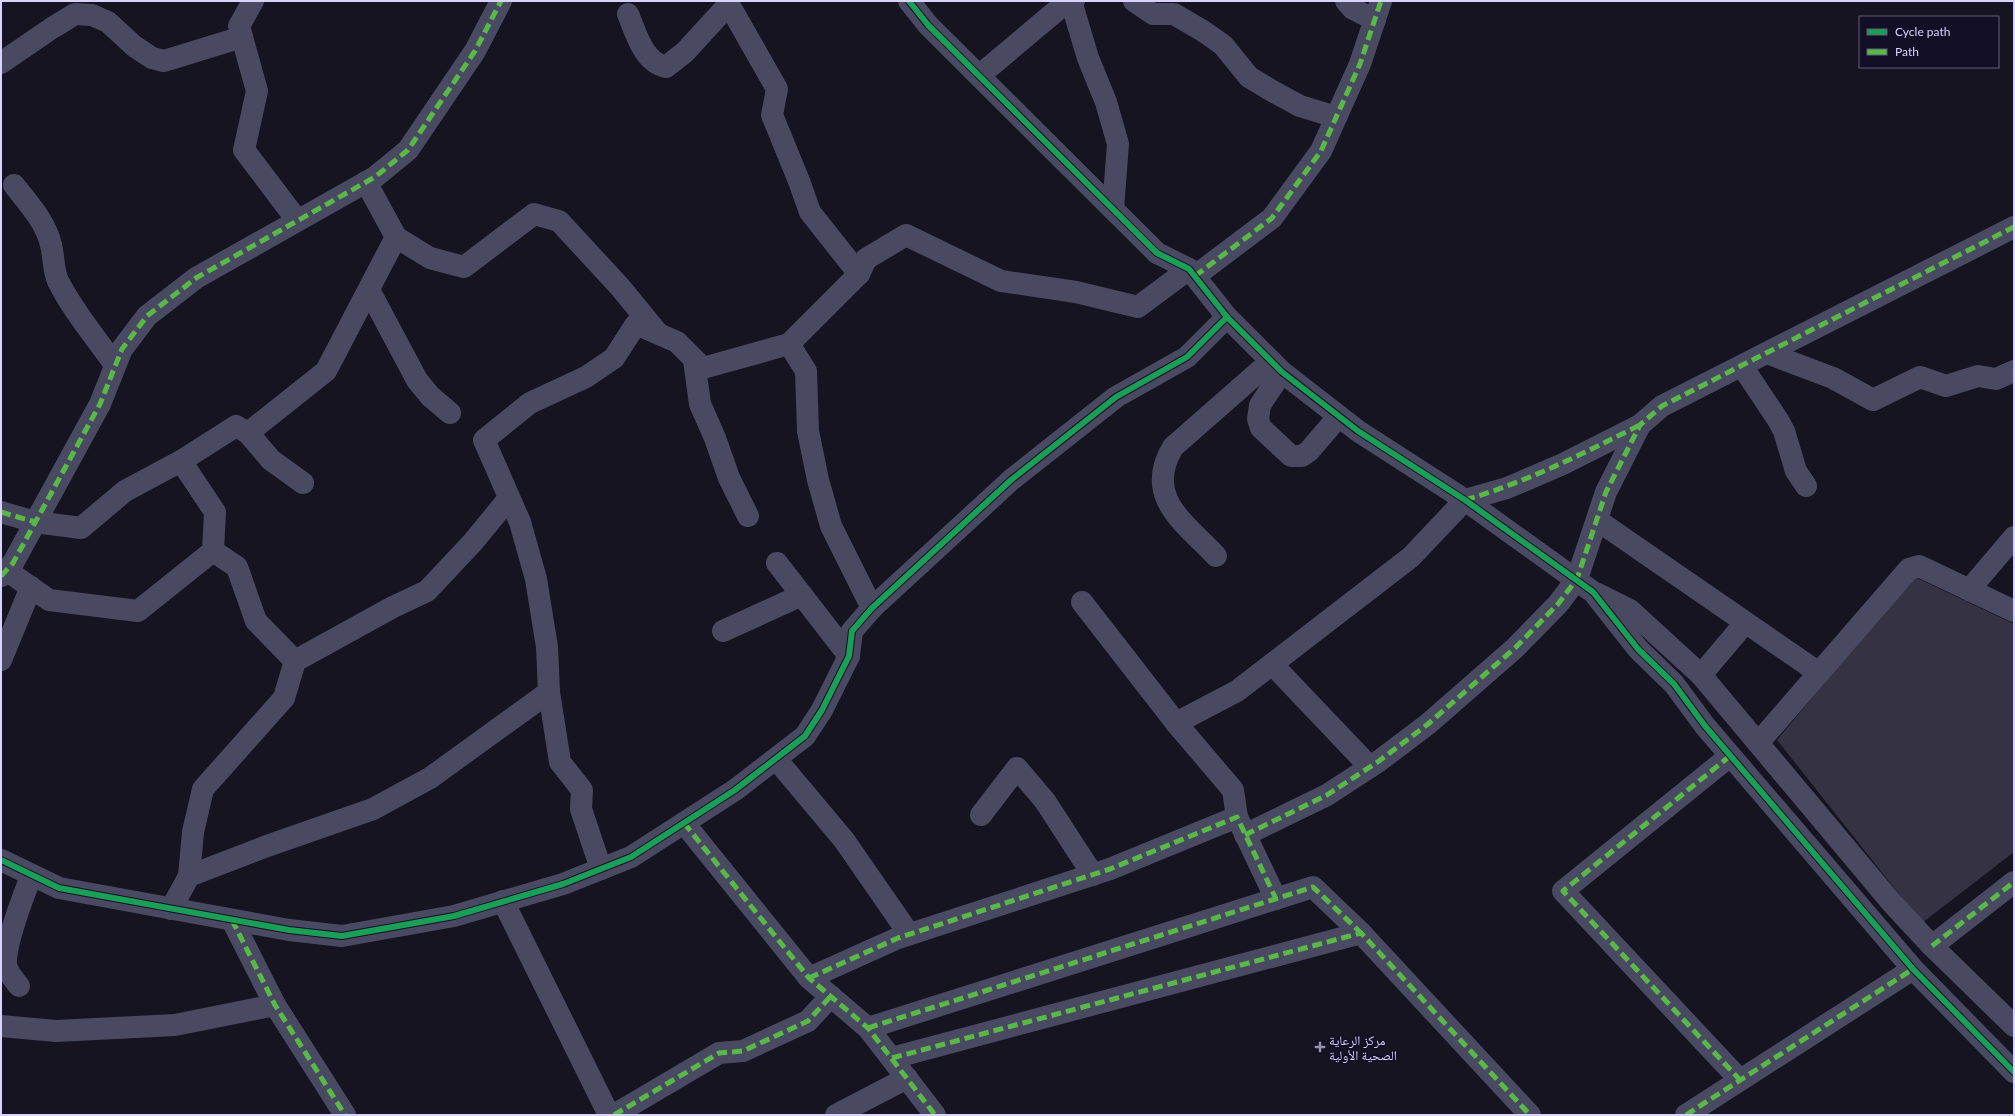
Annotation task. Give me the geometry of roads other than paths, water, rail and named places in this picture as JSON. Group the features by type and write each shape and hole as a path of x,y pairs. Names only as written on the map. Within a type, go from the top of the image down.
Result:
{"street":[{"path":"253,1 239,26 257,91 244,150 297,220"},
{"path":"214,551 138,611 49,600 4,573 13,562 100,404 122,349 147,316 196,278 375,177 408,150 475,51 501,1"},
{"path":"909,1 928,25 980,75 1157,253 1192,273 1227,317 1276,366 1358,431 1465,500 1585,586 1630,610 1701,675 1759,742 1892,903 1932,946 2014,1026"},
{"path":"1071,1 1088,58 1106,102 1118,144 1113,209"},
{"path":"980,75 1062,6 1074,1"},
{"path":"1134,1 1153,14 1174,14 1203,31 1222,45 1249,77 1274,92 1300,106 1336,117"},
{"path":"601,869 581,809 582,790 560,762 548,692 547,647 536,579 520,522 484,440 530,403 586,377 614,358 636,324 677,342 703,368 789,344 859,274 866,259 906,235 1000,281 1076,292 1138,307 1192,273 1272,218 1321,151 1360,64 1378,11 1353,9 1346,1"},
{"path":"628,14 647,56 657,65 666,67 676,61 685,52 728,3 776,89 772,115 810,212 859,274"},
{"path":"1,63 75,14 92,15 108,22 134,46 152,58 164,61 242,37"},
{"path":"366,182 396,237 430,258 464,267 534,214 559,221 620,287 658,334"},
{"path":"14,185 35,213 47,234 51,244 54,267 58,280 82,320 115,365"},
{"path":"1176,723 1237,691 1411,557 1465,500 1507,488 1563,464 1640,425 1662,406 2014,227"},
{"path":"248,433 326,371 396,237"},
{"path":"369,290 417,380 430,396 450,413"},
{"path":"1,860 59,888 289,930 342,936 454,916 563,884 631,857 735,790 805,736 822,710 849,656 852,631 872,608 1011,480 1116,397 1187,356 1227,317"},
{"path":"789,344 806,371 808,431 818,480 831,526 872,608"},
{"path":"1767,353 1833,378 1873,400 1920,377 1946,386 1978,376 1996,379 2014,371"},
{"path":"694,360 700,404 715,438 728,478 748,516"},
{"path":"1276,366 1260,405 1258,419 1261,428 1290,456 1302,456 1309,451 1339,416"},
{"path":"1216,556 1169,507 1164,495 1163,480 1167,458 1173,447 1276,366"},
{"path":"1742,366 1784,431 1796,471 1806,486"},
{"path":"809,978 909,934 1110,870 1241,826 1327,794 1370,767 1428,724 1515,648 1558,604 1585,586 1597,520 1606,492 1640,425"},
{"path":"1,512 35,522 81,528 125,491 181,461 236,426 248,433 272,460 303,483"},
{"path":"181,461 215,512 214,551"},
{"path":"171,909 189,876 193,832 203,789 284,698 295,661 393,607 427,591 473,542 509,498"},
{"path":"1597,520 1819,673"},
{"path":"1969,590 2014,537"},
{"path":"214,551 237,567 256,621 295,661"},
{"path":"778,563 849,656"},
{"path":"1759,742 1909,569 1919,566 2014,611"},
{"path":"1585,586 1638,649 1674,684 1730,756 1913,969 2014,1072"},
{"path":"1,660 31,588"},
{"path":"723,631 802,595"},
{"path":"1082,602 1176,723 1233,790 1241,826 1276,899"},
{"path":"1701,675 1745,623"},
{"path":"1272,664 1370,767"},
{"path":"189,876 267,846 373,809 430,778 548,692"},
{"path":"1693,710 1716,692"},
{"path":"1730,756 1563,891 1740,1080"},
{"path":"776,759 844,840 909,934"},
{"path":"981,815 1017,768 1045,801 1093,875"},
{"path":"684,823 809,978 868,1028 935,1115"},
{"path":"19,986 7,969 6,958 16,915 32,875"},
{"path":"1932,946 2014,882"},
{"path":"868,1028 1312,887 1361,933 1530,1115"},
{"path":"503,901 610,1115"},
{"path":"232,920 275,1005 345,1115"},
{"path":"892,1058 1361,933"},
{"path":"1686,1115 1913,969"},
{"path":"614,1115 719,1053 743,1051 808,1021 831,996"},
{"path":"1,1026 56,1031 175,1024 275,1005"},
{"path":"836,1115 907,1078"}],"place":[{"name":"مركز الرعاية الصحية الأولية","path":"1320,1047"}]}
